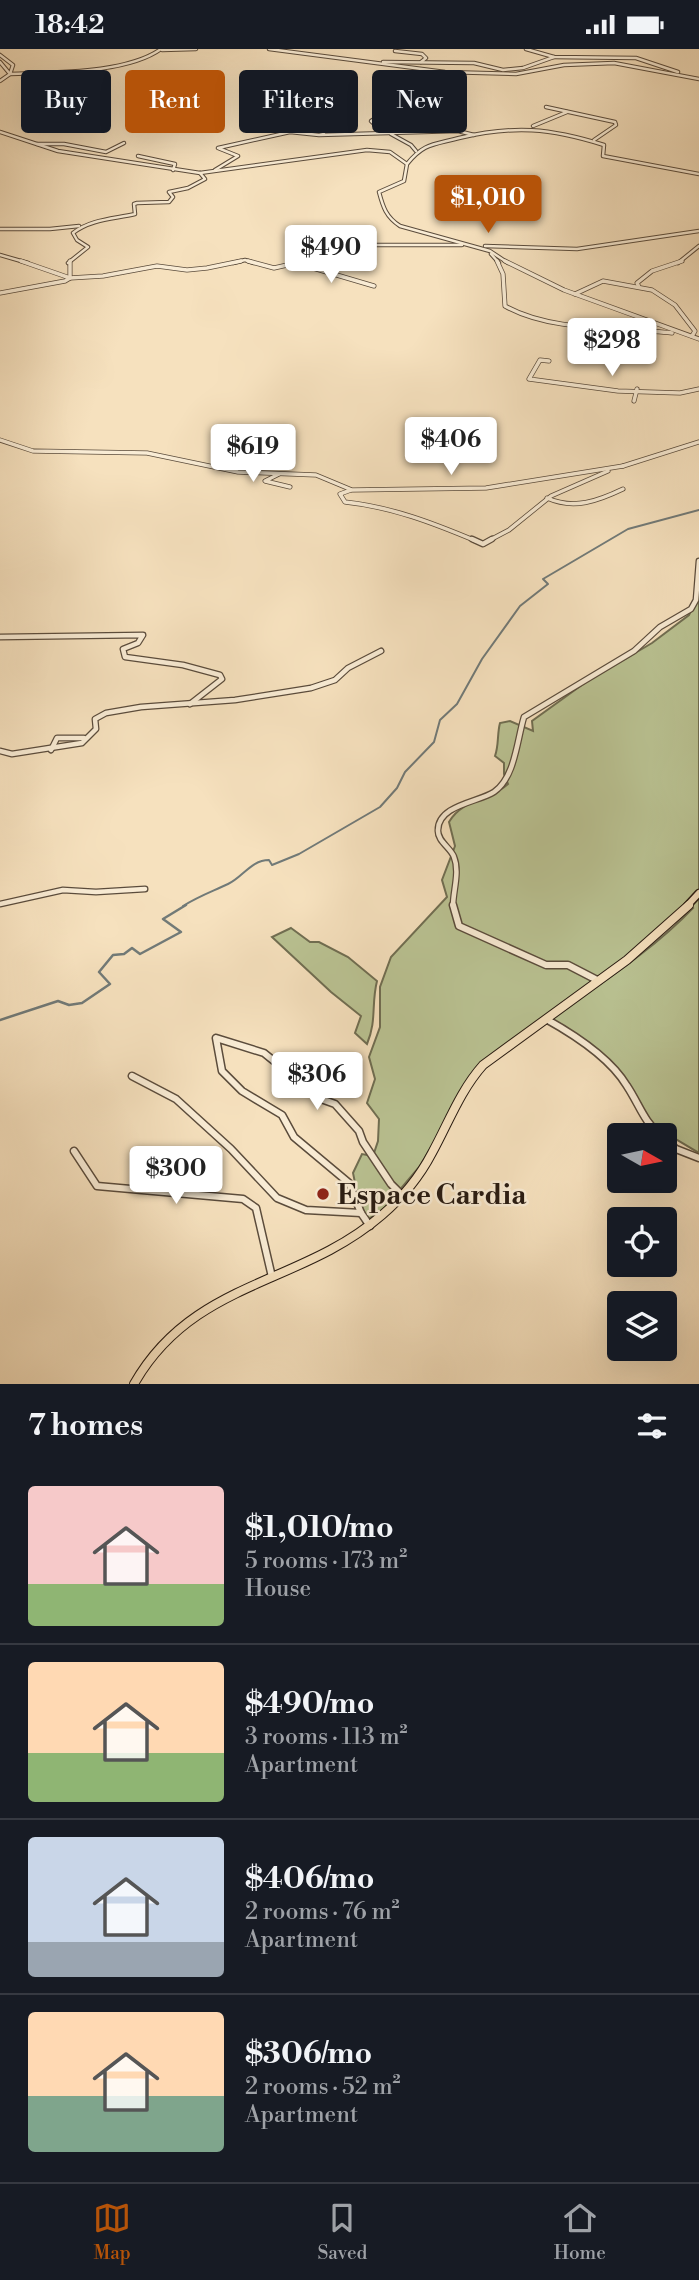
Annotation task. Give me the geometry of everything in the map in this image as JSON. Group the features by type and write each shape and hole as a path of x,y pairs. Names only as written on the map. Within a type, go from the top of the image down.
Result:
{"main road":[{"path":"134,1384 144,1365 171,1334 218,1301 337,1247 370,1226 402,1196 437,1146 461,1094 481,1067 517,1037 668,927 699,893"}],"street":[{"path":"0,81 10,74 112,65 137,61 161,50 195,49"},
{"path":"270,49 445,72 504,74 564,65 623,64 699,79"},
{"path":"526,49 554,57 636,58 670,68 681,73 682,77"},
{"path":"395,51 422,54 426,58 421,62"},
{"path":"0,55 12,65 10,74"},
{"path":"368,63 474,63 484,68 513,71 554,57"},
{"path":"0,62 10,74"},
{"path":"546,107 615,122 616,125 594,140"},
{"path":"529,128 568,111"},
{"path":"679,333 575,294 518,269 485,249 414,231 392,221 383,209 379,192 404,181 407,164 416,151 493,130 529,128 594,140 604,145 603,156 699,174"},
{"path":"0,132 33,145 94,158 200,173 370,150 390,152 407,164"},
{"path":"200,173 214,170 238,156 218,148 288,133 372,132"},
{"path":"387,133 404,140 416,151"},
{"path":"466,133 474,135"},
{"path":"33,145 64,144 106,152 124,143"},
{"path":"138,156 175,164 173,170"},
{"path":"61,230 135,214 134,204 137,203 169,202 173,197 170,192 205,180 200,173"},
{"path":"73,233 84,225"},
{"path":"0,229 43,228 73,233 77,240 88,247 68,262 70,278"},
{"path":"0,293 31,286 55,285 70,278 103,276 157,266 187,270 245,260 274,268 296,263 300,259 300,251 332,251 342,245 473,245 577,249 699,231"},
{"path":"639,287 637,283 647,272 683,260 699,246"},
{"path":"485,249 504,269 502,297 505,306 520,314 572,327 612,327 695,335"},
{"path":"0,255 70,278"},
{"path":"300,259 335,268 335,271 330,273"},
{"path":"296,263 374,286"},
{"path":"575,294 603,281 656,292 675,305 699,339"},
{"path":"548,361 540,361 528,379 612,391 699,390"},
{"path":"634,401 638,389"},
{"path":"0,440 33,451 147,453 239,472 316,475 352,490"},
{"path":"623,466 486,488 352,490 340,494 345,502 376,505 420,518 483,544 509,530 547,498 623,466 699,442"},
{"path":"283,473 265,481 290,487"},
{"path":"547,498 570,505 602,500 623,489"},
{"path":"597,980 568,965 545,965 459,926 452,918 451,910 454,899 454,859 449,849 441,842 438,827 440,820 469,801 495,791 504,783 524,717 634,651 660,627 691,609 696,600 699,561"},
{"path":"0,637 143,635 138,643 123,649 125,657 183,665 220,675 222,679 190,704"},
{"path":"51,750 57,738 88,739 96,729 95,719 106,713 141,707 275,695 317,686 335,680 348,668 381,651"},
{"path":"0,751 12,754 51,750 82,743 84,738"},
{"path":"0,904 63,890 96,892 145,888"},
{"path":"545,1018 580,1038 626,1083 647,1123"},
{"path":"370,1226 361,1213 349,1182 294,1137 282,1115 242,1091 222,1071 216,1038 264,1053 321,1099 335,1104 359,1131 363,1142 402,1196"},
{"path":"132,1076 176,1099 231,1149 277,1198 306,1210 361,1213"},
{"path":"677,1149 699,1159"},
{"path":"74,1151 97,1186 243,1199 256,1208 272,1277"}],"green space":[{"path":"699,593 699,1153 677,1140 677,1123 652,1123 604,1059 550,1019 660,939 693,908 689,905 658,935 545,1018 471,1080 420,1166 382,1211 363,1222 353,1173 362,1154 373,1156 378,1141 379,1119 367,1103 375,1079 369,1057 380,1027 380,987 391,957 447,897 442,880 455,846 449,822 462,808 508,784 504,763 495,756 500,723 510,721 533,731 532,721 586,682 652,643 689,615"},
{"path":"291,928 310,942 319,942 348,957 377,981 372,1027 367,1044 355,1033 361,1016 272,937"}],"waterway":[{"path":"183,906 233,881 257,863 269,860 272,865 299,854 380,807 397,788 405,772 434,742 440,720 457,704 482,659 520,606 548,584 543,579 628,529 699,510"},
{"path":"0,1020 58,1001 69,1005 82,1003 110,984 99,972 113,955 124,954 132,948 140,954 181,932 163,919 186,905"}],"place":[{"name":"Espace Cardia","path":"323,1194"}]}
